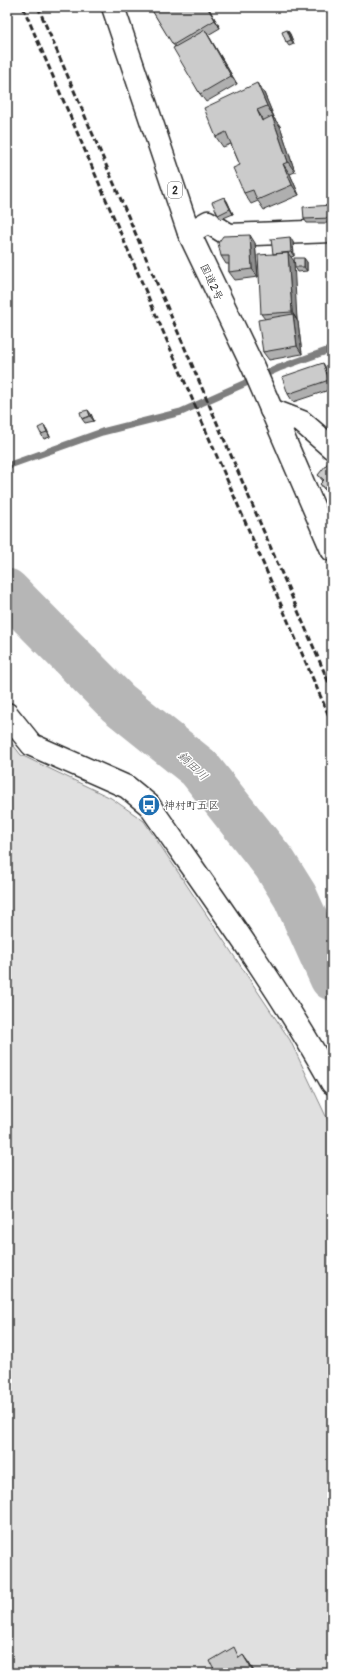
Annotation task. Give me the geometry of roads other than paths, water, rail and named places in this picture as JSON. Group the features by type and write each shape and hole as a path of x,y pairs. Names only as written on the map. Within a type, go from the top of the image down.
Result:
{"main road":[{"name":"国道2号","path":"113,7 189,233 272,410 332,550"},
{"path":"189,233 208,222 229,234 332,231"},
{"path":"272,410 302,422 332,448"},
{"path":"7,714 32,745 127,787 149,805 256,961 310,1043 332,1083"}],"waterway":[{"path":"7,466 102,432 181,412 279,368 332,349"},
{"name":"鍋田川","path":"7,591 118,703 199,768 275,864 295,896 332,978"}],"railway":[{"path":"23,7 332,723"},
{"path":"38,7 332,690"}],"place":[{"name":"神村町五区","path":"149,805"}]}
